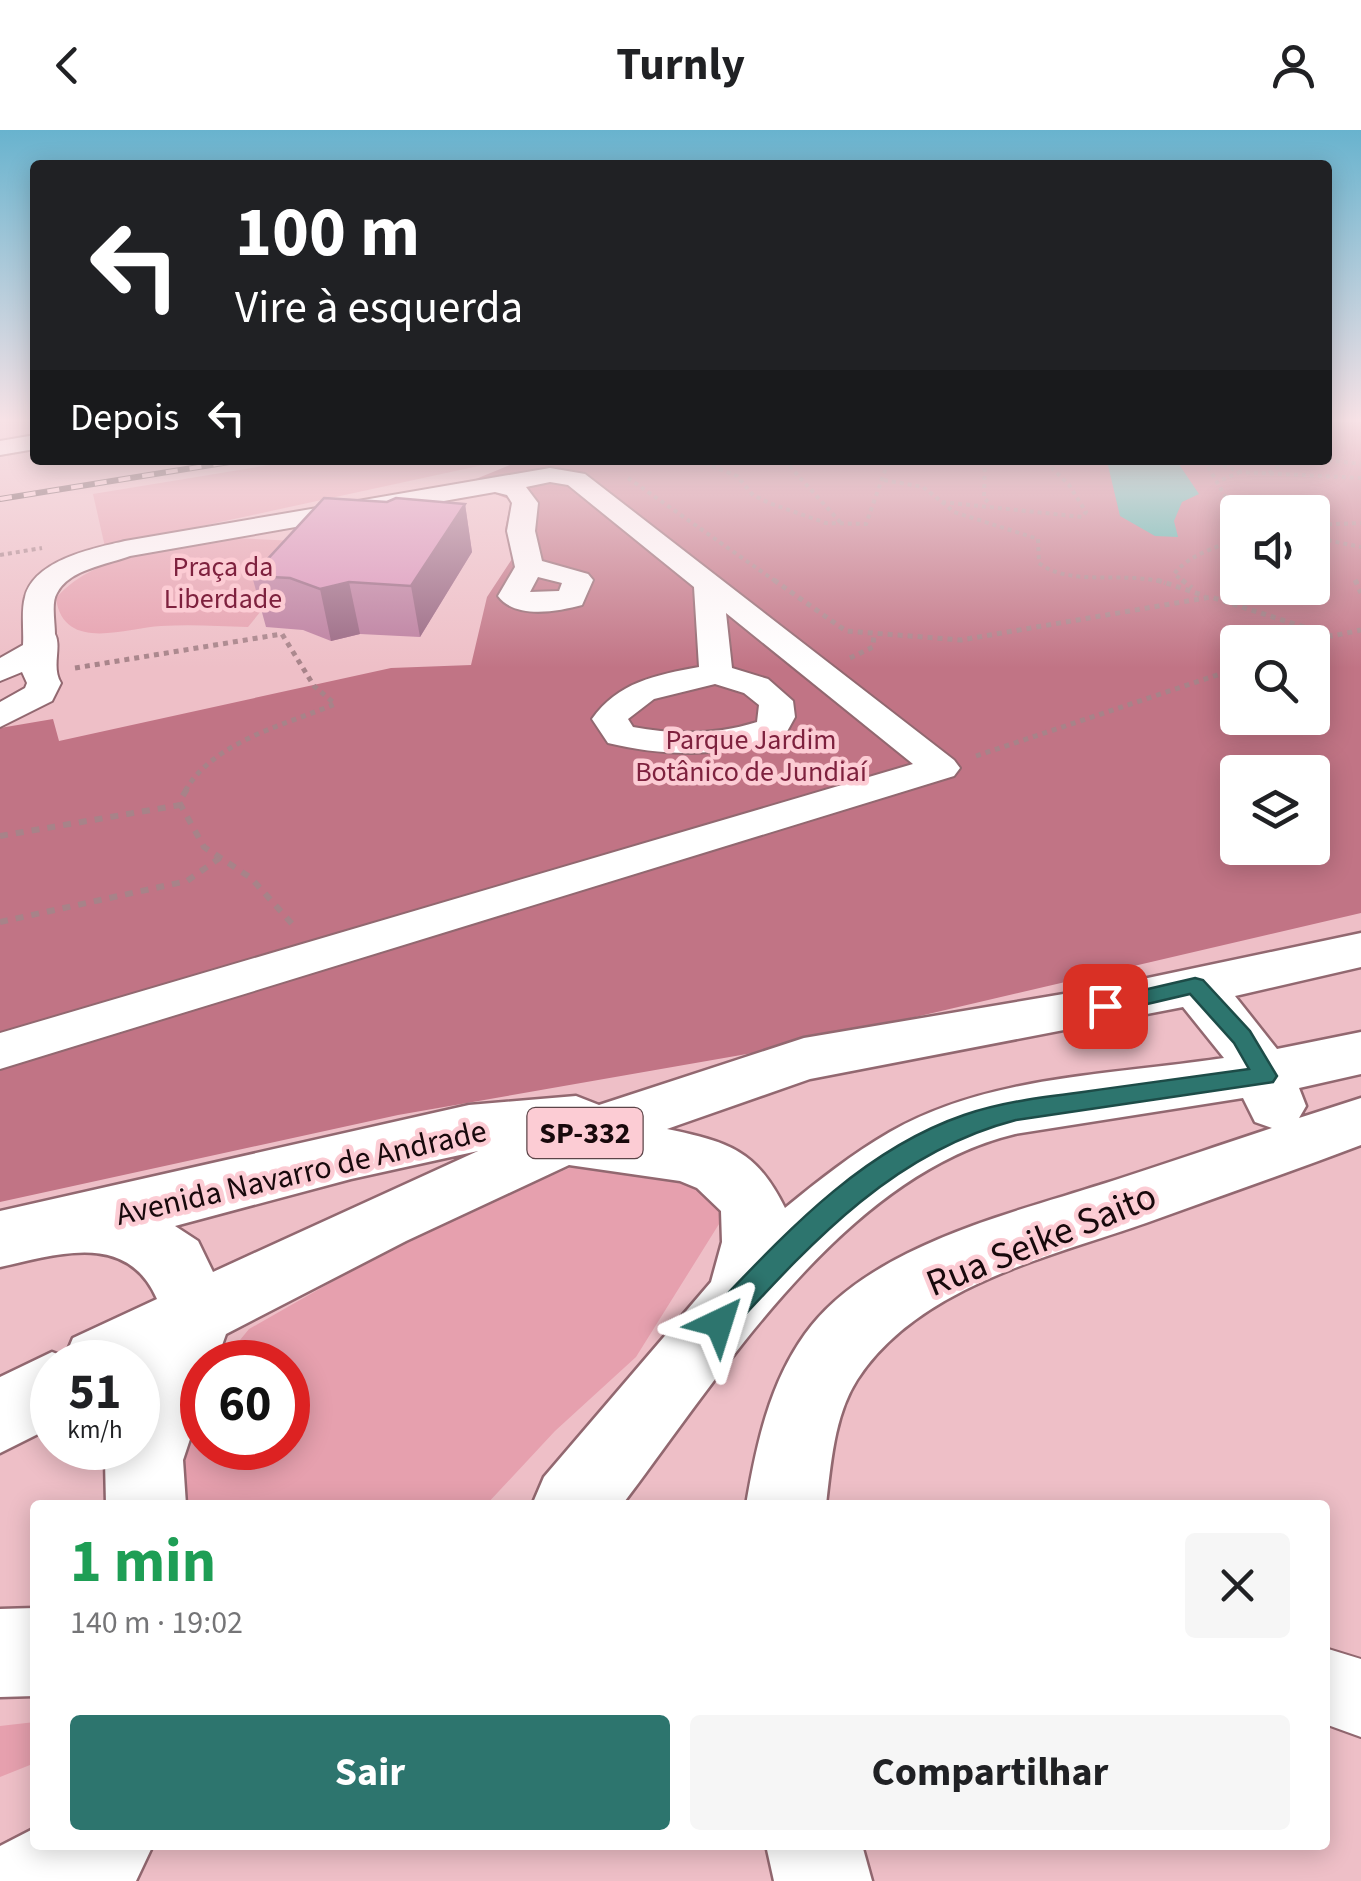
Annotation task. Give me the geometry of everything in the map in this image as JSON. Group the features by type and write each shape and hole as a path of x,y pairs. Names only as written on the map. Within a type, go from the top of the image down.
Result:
{"main road":[{"name":"SP-332","path":"143,1340 383,1222 562,1141 804,1058 1105,1006 1361,950"},
{"path":"1195,986 1242,1037 1265,1076 1280,1117 1282,1149"},
{"path":"576,1500 741,1295 805,1231 910,1150 969,1123 1016,1111 1265,1076 1361,1053"},
{"name":"Avenida Navarro de Andrade","path":"0,1239 89,1223 472,1128 634,1114"},
{"name":"Rua Seike Saito","path":"787,1500 795,1440 817,1380 846,1338 880,1308 940,1272 1024,1238 1361,1121"},
{"path":"562,1141 692,1156 722,1171 746,1194 754,1216 756,1241 741,1295"},
{"name":"Avenida Navarro de Andrade","path":"89,1223 138,1238 174,1261 198,1313"},
{"path":"146,1500 144,1460 198,1313"},
{"path":"0,1653 30,1652"},
{"path":"34,1881 94,1850"}],"street":[{"path":"0,716 40,694 44,684 39,674 40,595 48,583 72,566 125,549 376,504"},
{"path":"526,504 522,532 529,567"},
{"path":"608,504 941,768"},
{"path":"233,530 360,536"},
{"path":"708,582 716,674"},
{"path":"0,672 34,652 42,639"},
{"path":"0,672 39,674"},
{"path":"0,1050 941,768"}],"path":[{"path":"664,504 846,632 961,640 1211,597"},
{"path":"768,504 826,523 842,524 866,524 871,504"},
{"path":"824,504 842,524"},
{"path":"944,504 954,512 1038,539 1038,563 1055,575 1143,576 1332,636 1361,630"},
{"path":"995,504 1049,516 1082,517 1086,512 1081,504"},
{"path":"1330,524 1361,523"},
{"path":"1330,540 1361,547"},
{"path":"1211,597 1174,574 1188,557 1220,545"},
{"path":"1361,578 1354,581 1361,593"},
{"path":"39,674 282,634 314,686 335,704 206,764 188,782 180,806 204,847 251,878 295,922 293,962"},
{"path":"941,768 1220,674"},
{"path":"0,836 180,806"},
{"path":"0,922 187,881 220,858"}],"green space":[{"path":"95,504 305,504 105,547"},
{"name":"Parque Jardim Botânico de Jundiaí","path":"510,504 1220,504 1220,605 1330,605 1330,504 1361,504 1361,913 787,1047 398,1115 0,1202 0,728 53,719 59,741 391,668 471,665 487,597 514,556 505,530"},
{"name":"Praça da Liberdade","path":"234,538 317,542 248,627 172,625 98,633 70,626 61,615 56,598 94,570 139,554"},
{"path":"576,1165 673,1173 714,1189 724,1216 636,1357 555,1431 491,1500 182,1500 167,1474 180,1442 180,1470 310,1470 310,1340 240,1340 249,1329 407,1239"},
{"path":"30,1723 30,1765 0,1777 0,1726"}],"water":[{"path":"1117,504 1181,504 1174,521 1178,537 1155,536 1120,516"}],"building":[{"path":"319,504 465,504 411,586 349,582 320,589 290,578 252,576"}],"route":[{"path":"719,1323 741,1295 805,1231 852,1191 910,1150 969,1123 1016,1111 1265,1076 1242,1037 1195,986 1105,1006"}]}
